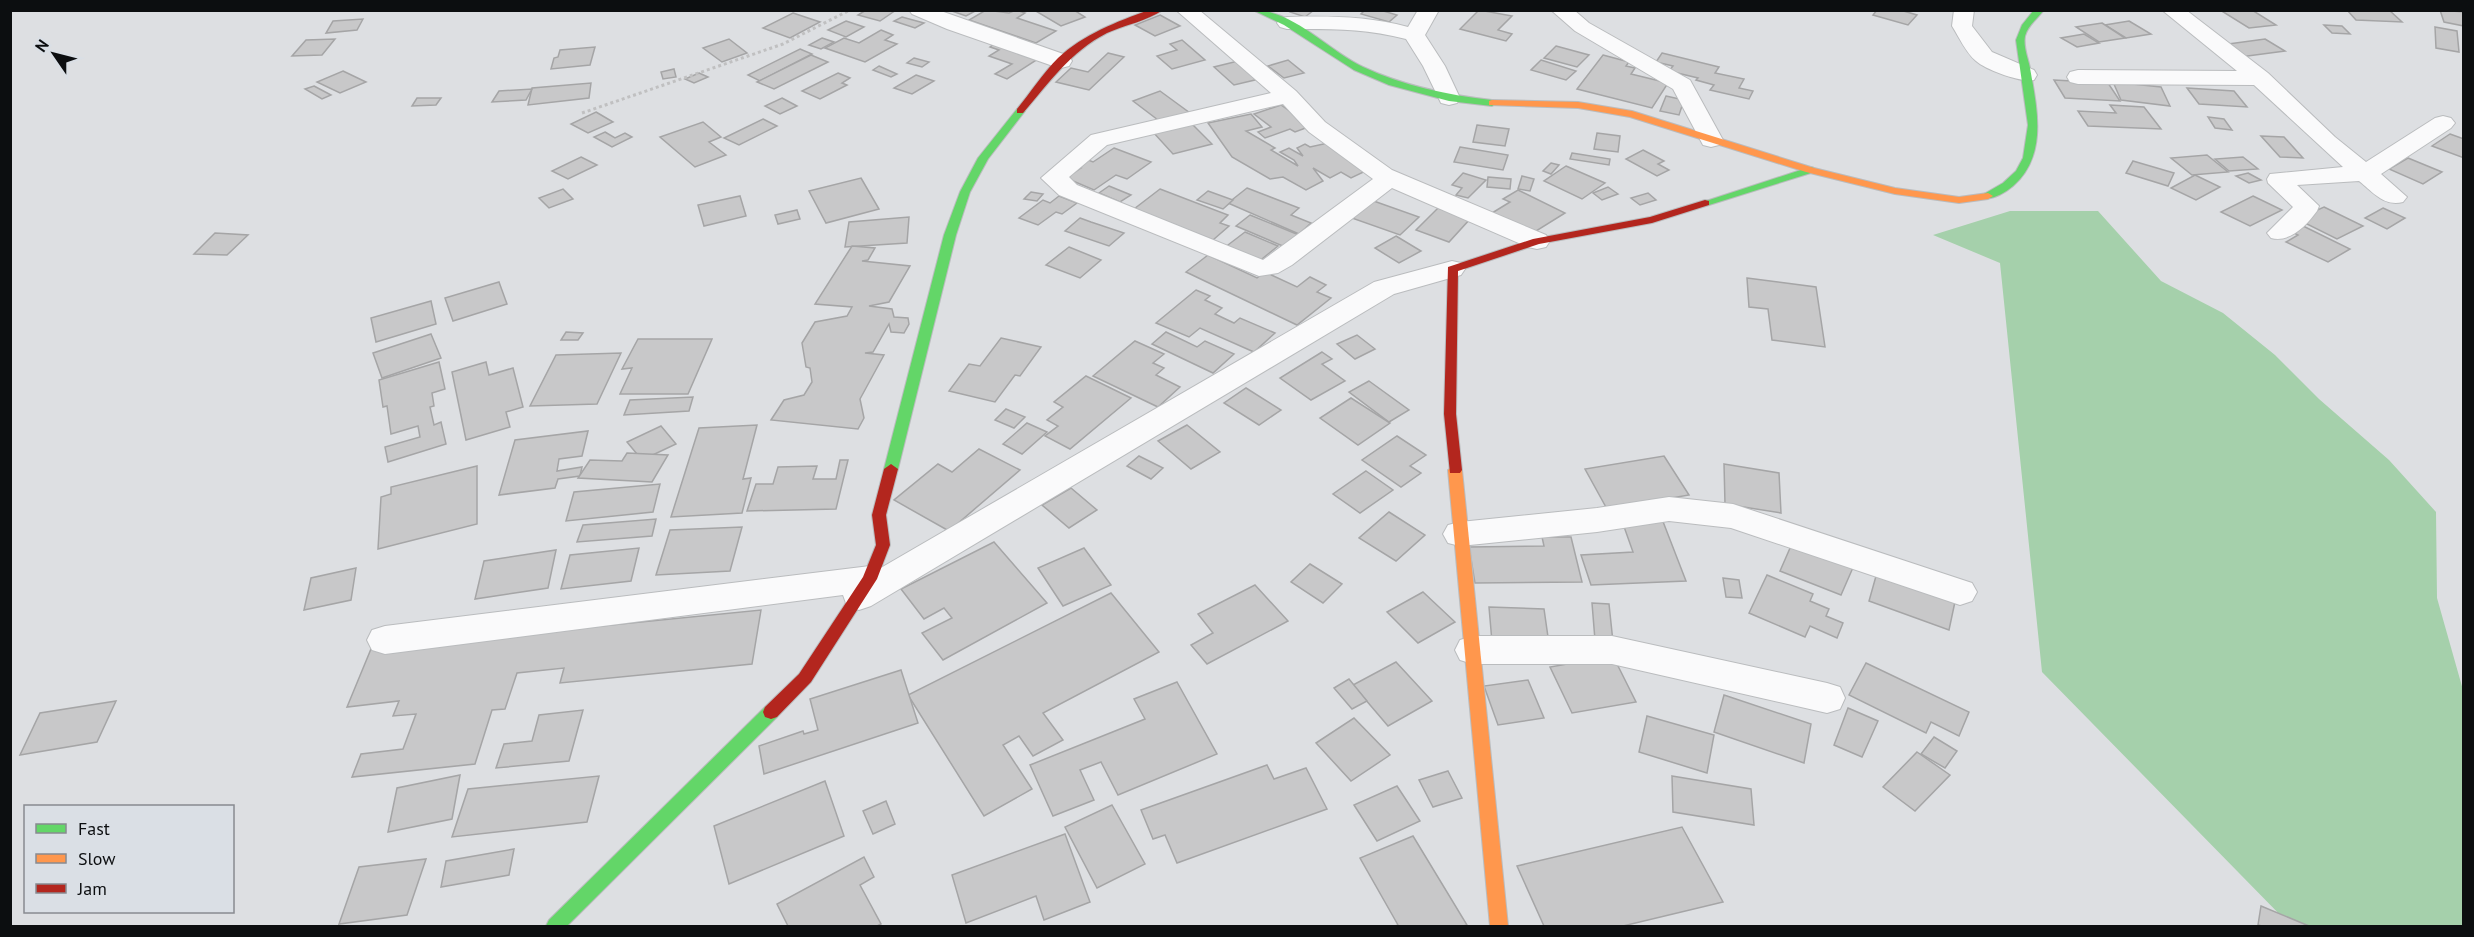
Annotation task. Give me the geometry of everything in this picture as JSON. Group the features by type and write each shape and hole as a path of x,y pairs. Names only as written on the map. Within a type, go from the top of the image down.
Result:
{"main road":[{"path":"555,927 805,678 865,588 883,545 879,515 950,235 964,192 983,158 1061,61 1089,39 1123,22 1159,10"},
{"path":"1257,10 1287,23 1357,68 1392,83 1449,98 1490,104 1549,104 1601,108 1632,114 1810,170 1933,198 1959,200 1989,196 2010,186 2031,159 2033,119 2020,39 2025,25 2040,10"},
{"path":"1499,927 1450,414 1452,269 1537,241 1652,220 1810,170"}],"street":[{"path":"919,10 954,25 1061,61"},
{"path":"1186,10 1288,96 1317,127 1383,175 1537,241"},
{"path":"1414,35 1429,10"},
{"path":"1561,10 1582,27 1682,84 1711,140"},
{"path":"1964,10 1962,26 1984,57 2026,75"},
{"path":"2172,10 2260,78 2327,142 2394,197"},
{"path":"1287,23 1349,22 1377,25 1414,35 1434,66 1449,98"},
{"path":"2078,77 2260,78"},
{"path":"1288,96 1099,140 1053,178 1068,190 1259,268 1269,267 1283,259 1390,178"},
{"path":"2280,232 2304,211 2306,206 2280,183 2279,178 2365,173 2443,123"},
{"path":"385,640 865,588 1384,288 1452,269"},
{"path":"1460,534 1597,520 1670,509 1733,516 1960,592"},
{"path":"1473,650 1612,650 1827,698"}],"path":[{"path":"582,113 783,44 850,10"}],"green space":[{"path":"2010,211 2098,211 2161,281 2223,313 2275,355 2319,399 2389,460 2436,512 2437,598 2463,690 2463,926 2291,926 2042,672 2000,263 1933,235"}],"building":[{"path":"866,10 896,10 880,21 858,15"},
{"path":"949,10 977,10 966,16"},
{"path":"986,10 1009,13 1016,10 1025,13 1017,18 1056,31 1036,43 969,20"},
{"path":"1034,10 1074,10 1085,17 1061,26"},
{"path":"1292,10 1314,10 1305,17 1290,12"},
{"path":"1365,10 1380,10 1397,15 1389,22 1361,14"},
{"path":"1479,10 1512,16 1498,30 1512,34 1506,41 1460,29"},
{"path":"1877,10 1900,10 1917,15 1908,25 1873,15"},
{"path":"2220,10 2252,10 2276,25 2249,28"},
{"path":"2347,10 2389,10 2402,22 2356,20"},
{"path":"2440,10 2464,12 2464,26 2444,22"},
{"path":"793,13 820,22 790,38 763,28"},
{"path":"1160,15 1180,26 1155,36 1135,25"},
{"path":"902,17 924,23 915,28 894,21"},
{"path":"363,19 357,30 326,33 333,21"},
{"path":"846,21 864,27 846,37 828,30"},
{"path":"2129,21 2151,34 2126,38 2105,25"},
{"path":"2102,23 2125,38 2099,42 2076,27"},
{"path":"2324,25 2342,26 2350,34 2332,33"},
{"path":"2435,27 2457,31 2459,52 2436,48"},
{"path":"881,30 893,35 885,40 897,44 865,62 825,48 844,38 859,43"},
{"path":"2084,34 2099,43 2077,47 2061,38"},
{"path":"822,38 834,42 821,49 809,45"},
{"path":"335,39 322,55 292,56 306,40"},
{"path":"729,39 747,53 722,62 703,48"},
{"path":"2265,39 2285,51 2240,57 2221,45"},
{"path":"1182,40 1205,60 1172,69 1157,56 1177,50 1170,44"},
{"path":"994,44 1038,59 1007,79 995,74 1012,64 989,56 999,50 990,47"},
{"path":"1556,46 1589,55 1577,67 1544,58"},
{"path":"595,47 590,65 551,69 554,58 558,57 560,50"},
{"path":"800,49 812,54 760,81 748,75"},
{"path":"1108,53 1124,57 1089,90 1056,82 1071,68 1088,72"},
{"path":"1662,53 1719,67 1715,73 1744,79 1739,88 1753,91 1749,99 1710,90 1714,85 1696,80 1698,78 1669,71 1673,66 1656,62"},
{"path":"811,55 828,62 774,89 757,82"},
{"path":"1603,55 1629,62 1626,66 1635,68 1631,74 1668,83 1652,108 1577,89"},
{"path":"914,58 929,62 922,67 907,63"},
{"path":"1288,60 1304,73 1284,78 1268,66"},
{"path":"1541,60 1576,71 1566,80 1531,70"},
{"path":"1238,61 1259,79 1234,85 1214,67"},
{"path":"879,66 897,74 891,77 873,70"},
{"path":"674,69 676,77 663,79 661,72"},
{"path":"343,71 366,82 340,93 317,82"},
{"path":"699,73 708,77 694,83 685,79"},
{"path":"838,73 850,78 842,83 847,85 820,99 802,91"},
{"path":"916,75 934,81 912,94 894,88"},
{"path":"2054,80 2108,83 2120,101 2065,98"},
{"path":"2113,82 2161,87 2170,106 2121,100"},
{"path":"591,83 589,98 528,105 532,88"},
{"path":"314,86 331,95 322,99 305,89"},
{"path":"2187,88 2234,91 2247,107 2199,104"},
{"path":"532,89 526,100 492,102 499,91"},
{"path":"1160,91 1190,113 1162,123 1133,101"},
{"path":"1666,96 1684,100 1679,115 1660,111"},
{"path":"417,98 441,98 436,105 412,106"},
{"path":"782,98 797,106 780,114 765,106"},
{"path":"1281,105 1311,126 1295,132 1290,129 1265,138 1258,132 1271,127 1254,114"},
{"path":"2110,105 2144,107 2161,129 2088,126 2078,111 2116,113"},
{"path":"596,112 613,122 588,133 571,124"},
{"path":"1251,114 1262,127 1246,131 1275,148 1271,150 1298,166 1294,160 1280,152 1289,148 1303,156 1297,148 1305,144 1310,147 1328,143 1372,168 1351,178 1341,172 1330,178 1313,168 1323,181 1306,190 1283,177 1270,179 1232,157 1208,123"},
{"path":"2208,117 2224,119 2232,130 2215,128"},
{"path":"763,119 777,126 739,145 724,138"},
{"path":"1189,121 1212,144 1173,154 1152,131"},
{"path":"703,122 721,137 709,142 726,155 695,167 660,137"},
{"path":"1477,125 1509,129 1505,146 1473,142"},
{"path":"605,132 615,138 625,133 632,137 612,147 594,137"},
{"path":"1597,133 1620,136 1618,152 1594,149"},
{"path":"2450,134 2464,139 2464,158 2432,146"},
{"path":"2261,136 2284,137 2303,158 2280,157"},
{"path":"1460,147 1508,155 1503,170 1454,162"},
{"path":"1114,148 1151,162 1127,179 1116,175 1094,190 1066,178 1081,168 1075,166 1086,159 1093,162"},
{"path":"1643,150 1664,161 1658,164 1669,170 1657,176 1626,159"},
{"path":"1572,153 1610,159 1609,165 1570,159"},
{"path":"2207,155 2228,172 2192,175 2171,158"},
{"path":"581,157 597,165 568,179 552,171"},
{"path":"2243,157 2258,169 2229,171 2215,159"},
{"path":"2408,158 2442,172 2423,184 2389,169"},
{"path":"2133,161 2174,173 2168,186 2126,173"},
{"path":"1551,163 1559,165 1551,174 1543,171"},
{"path":"1566,166 1605,183 1582,199 1544,181"},
{"path":"1463,173 1486,180 1468,198 1456,195 1462,188 1452,185"},
{"path":"2248,173 2261,180 2249,183 2236,176"},
{"path":"2195,175 2220,187 2196,200 2171,188"},
{"path":"1522,176 1534,179 1530,191 1518,189"},
{"path":"1488,177 1511,179 1510,189 1487,187"},
{"path":"861,178 879,209 826,223 809,191"},
{"path":"1109,186 1131,195 1120,202 1099,193"},
{"path":"1608,187 1618,194 1602,200 1593,193"},
{"path":"1247,188 1299,208 1291,215 1311,223 1299,234 1228,203"},
{"path":"563,189 573,199 549,208 539,198"},
{"path":"1160,189 1228,215 1220,223 1229,226 1213,240 1134,209"},
{"path":"1518,190 1565,213 1533,233 1492,213 1510,202 1503,199"},
{"path":"1208,191 1233,200 1223,209 1197,200"},
{"path":"1031,192 1043,194 1037,201 1024,199"},
{"path":"1648,193 1656,200 1640,205 1631,198"},
{"path":"740,196 746,216 704,226 698,205"},
{"path":"1059,196 1077,203 1062,214 1056,212 1038,225 1019,218 1043,200 1050,203"},
{"path":"2253,196 2282,210 2250,226 2221,212"},
{"path":"1368,199 1419,217 1400,235 1349,217"},
{"path":"2324,207 2363,226 2337,239 2297,219"},
{"path":"1438,208 1470,219 1449,242 1416,230"},
{"path":"2383,208 2405,218 2387,229 2365,218"},
{"path":"797,210 800,219 778,224 775,215"},
{"path":"1250,215 1299,235 1285,247 1236,226"},
{"path":"909,217 907,243 845,247 849,222"},
{"path":"1080,218 1124,233 1109,246 1065,231"},
{"path":"2299,224 2350,249 2328,262 2286,242 2298,235 2288,230"},
{"path":"1245,232 1278,246 1257,263 1224,248"},
{"path":"215,233 248,235 227,255 194,254"},
{"path":"1396,236 1421,251 1399,263 1375,248"},
{"path":"852,246 875,248 868,260 862,261 910,266 889,302 869,306 892,309 894,317 908,318 909,324 904,333 891,332 889,324 873,352 865,353 884,355 860,399 864,418 858,429 771,420 784,400 804,395 812,382 810,368 806,367 802,343 815,322 847,316 852,307 815,304"},
{"path":"1069,247 1101,260 1080,278 1046,265"},
{"path":"1208,255 1257,278 1265,272 1297,287 1310,277 1326,285 1317,292 1331,298 1297,325 1186,272"},
{"path":"1747,278 1816,287 1825,347 1772,340 1768,309 1749,307"},
{"path":"499,282 507,304 453,321 445,298"},
{"path":"1196,290 1210,296 1205,300 1222,308 1215,314 1234,323 1240,318 1275,333 1254,352 1200,328 1189,337 1156,323"},
{"path":"431,301 436,324 376,342 371,318"},
{"path":"566,332 583,333 578,340 561,340"},
{"path":"1166,332 1197,347 1205,341 1234,354 1213,373 1152,344"},
{"path":"431,334 441,358 382,378 373,353"},
{"path":"1357,335 1375,349 1355,359 1337,344"},
{"path":"1001,338 1041,347 1020,376 1015,375 995,402 949,391 969,364 980,366"},
{"path":"638,339 712,339 688,394 620,394 632,368 622,369"},
{"path":"1135,341 1164,354 1153,363 1164,368 1156,375 1180,387 1158,407 1093,376"},
{"path":"1322,352 1332,359 1322,364 1345,381 1311,400 1280,378"},
{"path":"621,353 597,404 530,406 556,355"},
{"path":"439,362 445,389 432,393 434,406 430,407 434,425 441,422 446,444 388,462 385,447 420,437 418,426 391,434 387,406 383,407 379,380"},
{"path":"486,362 489,375 513,368 523,407 506,412 510,427 466,440 452,372"},
{"path":"1086,376 1131,398 1070,449 1045,436 1058,426 1047,420 1063,407 1054,402"},
{"path":"1369,381 1409,410 1389,422 1349,392"},
{"path":"1246,388 1281,410 1259,425 1224,403"},
{"path":"693,397 689,411 624,415 630,400"},
{"path":"1351,398 1390,423 1358,445 1320,418"},
{"path":"1006,409 1025,417 1014,428 995,420"},
{"path":"1027,423 1047,432 1022,454 1003,444"},
{"path":"757,425 743,479 751,478 742,513 671,517 699,428"},
{"path":"1187,425 1220,452 1191,469 1158,441"},
{"path":"661,426 676,444 642,460 627,442"},
{"path":"588,431 582,456 559,459 557,471 582,467 580,476 558,479 555,488 499,495 515,440"},
{"path":"1397,436 1426,455 1410,466 1421,473 1401,487 1362,460"},
{"path":"979,449 1020,470 949,531 894,500 938,464 952,472"},
{"path":"627,453 668,455 652,482 578,478 590,460 622,461"},
{"path":"1139,456 1163,468 1151,479 1127,466"},
{"path":"1664,456 1689,495 1607,509 1585,469"},
{"path":"840,460 848,460 836,509 747,511 756,484 773,484 778,467 817,466 813,479 836,479"},
{"path":"1724,464 1779,473 1781,513 1725,504"},
{"path":"477,466 477,524 378,549 381,497 391,494 391,487"},
{"path":"1366,471 1393,490 1360,513 1333,494"},
{"path":"660,484 653,512 566,521 574,492"},
{"path":"1071,488 1097,510 1069,528 1042,505"},
{"path":"1389,512 1425,535 1396,561 1359,538"},
{"path":"656,519 652,536 577,542 583,525"},
{"path":"1662,519 1686,581 1591,585 1581,555 1633,552 1622,521"},
{"path":"742,527 730,571 656,575 670,530"},
{"path":"1542,537 1571,537 1582,582 1475,583 1469,547 1544,546"},
{"path":"1794,539 1855,563 1841,595 1780,571"},
{"path":"994,542 1047,603 943,660 922,633 952,618 944,608 924,619 901,589"},
{"path":"639,548 631,581 561,589 570,555"},
{"path":"1084,548 1111,585 1063,606 1038,568"},
{"path":"556,550 548,588 475,599 484,561"},
{"path":"1310,564 1342,584 1323,603 1291,582"},
{"path":"356,568 351,600 304,610 311,578"},
{"path":"1878,569 1956,597 1949,630 1869,601"},
{"path":"1767,575 1813,594 1810,601 1829,609 1826,616 1843,623 1837,638 1810,626 1805,637 1749,613"},
{"path":"1723,578 1739,580 1742,598 1726,597"},
{"path":"1255,585 1288,621 1207,664 1191,645 1213,633 1198,614"},
{"path":"1423,592 1455,622 1418,643 1387,612"},
{"path":"1111,593 1159,652 1043,713 1063,740 1033,756 1019,736 1003,745 1032,789 984,816 908,695"},
{"path":"1592,603 1609,604 1613,642 1595,640"},
{"path":"1489,607 1544,609 1549,644 1492,642"},
{"path":"761,610 752,664 560,683 564,668 517,673 505,709 492,710 475,764 352,777 361,754 403,749 416,714 393,716 399,701 347,707 371,649"},
{"path":"1613,656 1636,702 1572,713 1550,667"},
{"path":"1396,662 1432,701 1388,726 1353,685"},
{"path":"1866,663 1969,712 1959,736 1931,722 1926,733 1849,695"},
{"path":"901,670 918,723 764,774 759,746 803,731 804,734 818,730 810,699"},
{"path":"1349,679 1367,701 1352,709 1334,688"},
{"path":"1528,680 1544,718 1498,725 1484,686"},
{"path":"1177,682 1217,754 1118,795 1101,762 1080,770 1094,800 1053,816 1030,765 1145,719 1134,699"},
{"path":"1724,695 1811,724 1804,763 1714,732"},
{"path":"116,701 97,742 20,755 40,713"},
{"path":"1848,708 1878,721 1862,757 1834,745"},
{"path":"583,710 569,761 496,768 504,744 532,741 539,715"},
{"path":"1647,716 1714,735 1707,773 1639,752"},
{"path":"1354,718 1390,755 1351,781 1316,743"},
{"path":"1934,737 1957,751 1945,768 1921,754"},
{"path":"1917,752 1950,775 1915,811 1883,787"},
{"path":"1267,765 1274,779 1306,768 1327,809 1177,863 1165,835 1153,839 1141,810"},
{"path":"1448,771 1462,798 1433,807 1419,780"},
{"path":"460,775 452,819 388,832 397,788"},
{"path":"599,776 587,822 452,837 468,789"},
{"path":"1672,776 1751,789 1754,825 1673,812"},
{"path":"825,781 844,836 729,884 714,826"},
{"path":"1397,786 1420,821 1377,841 1354,805"},
{"path":"886,801 895,824 873,834 863,811"},
{"path":"1112,805 1145,864 1097,888 1065,827"},
{"path":"1682,827 1723,902 1623,926 1544,926 1517,866"},
{"path":"1065,834 1090,902 1044,920 1036,896 966,923 952,875"},
{"path":"1413,836 1467,925 1395,926 1398,925 1360,858"},
{"path":"514,849 509,875 441,887 446,861"},
{"path":"864,857 874,877 860,885 881,924 877,926 788,926 777,904"},
{"path":"426,859 407,915 339,924 359,867"},
{"path":"2261,906 2309,926 2258,925"}],"traffic: fast":[{"path":"1257,10 1287,23 1357,68 1392,83 1449,98 1492,103"},
{"path":"1988,196 2007,185 2020,173 2028,158 2033,125 2021,40 2026,25 2040,10"},
{"path":"891,469 950,235 965,192 983,158 1020,111"},
{"path":"1705,203 1810,170"},
{"path":"555,926 771,712"}],"traffic: slow":[{"path":"1492,103 1578,105 1632,114 1810,170 1895,191 1959,200 1988,196"},
{"path":"1455,470 1499,926"}],"traffic: jam":[{"path":"1020,111 1056,67 1083,43 1120,24 1159,10"},
{"path":"1455,470 1450,414 1452,269 1537,241 1652,220 1705,203"},
{"path":"771,712 805,678 870,579 883,545 879,515 891,469"}]}
